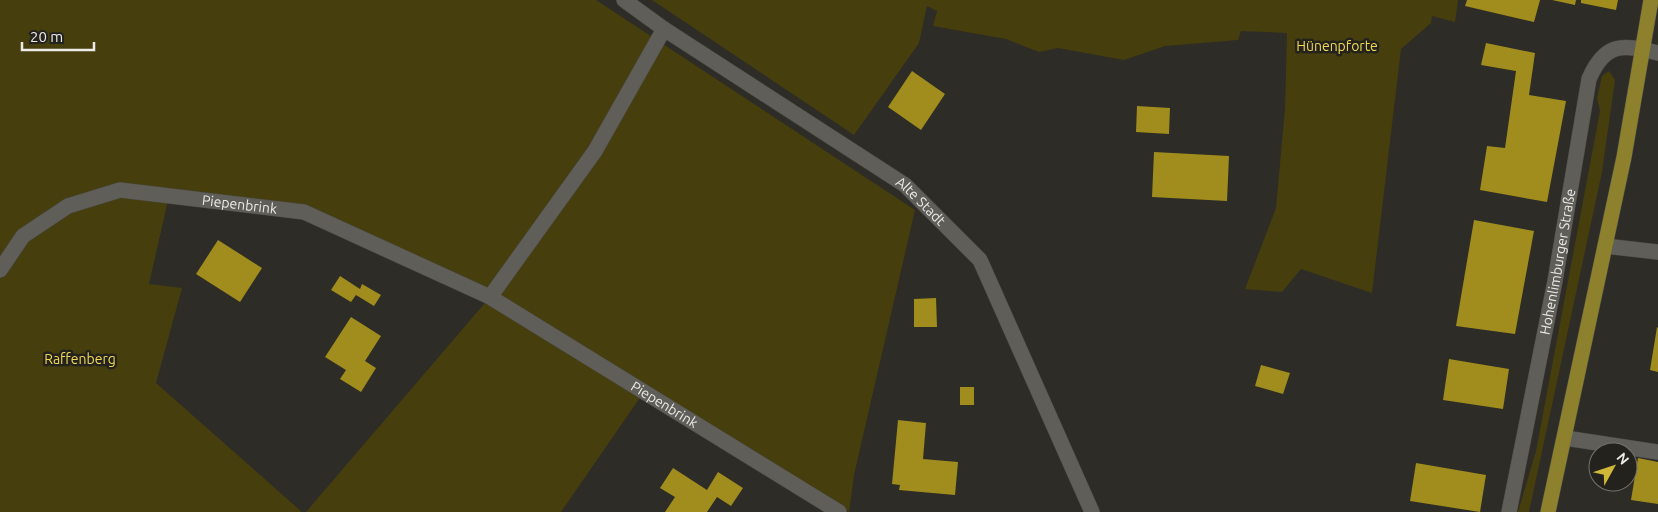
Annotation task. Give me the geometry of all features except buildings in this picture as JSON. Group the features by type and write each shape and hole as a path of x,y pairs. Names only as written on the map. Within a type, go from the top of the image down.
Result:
{"main road":[{"path":"1548,512 1624,157 1651,0"}],"street":[{"name":"Alte Stadt","path":"624,0 664,29 905,185 980,260 1092,512"},
{"path":"490,297 595,151 664,29"},
{"name":"Hohenlimburger Straße","path":"1509,512 1514,496 1555,281 1589,80 1596,63 1607,52 1618,47 1627,46 1658,53"},
{"name":"Piepenbrink","path":"0,270 24,236 68,206 120,190 304,212 490,297 839,512"},
{"path":"1605,246 1658,252"},
{"path":"1565,438 1658,452"}],"green space":[{"name":"Raffenberg","path":"0,0 596,0 915,210 854,475 849,512 648,386 561,512 306,512 490,297 304,212 169,196 149,284 182,288 156,383 302,512 0,512"},
{"name":"Hünenpforte","path":"652,0 1458,0 1455,22 1432,16 1431,23 1401,49 1372,293 1301,269 1282,292 1245,289 1276,208 1285,109 1287,33 1241,31 1238,40 1165,46 1124,60 1058,48 1039,52 1006,39 933,26 937,11 927,6 919,43 854,135"},
{"path":"1609,71 1615,80 1602,172 1529,512 1518,512 1536,451 1600,111 1597,98 1602,76"}]}
